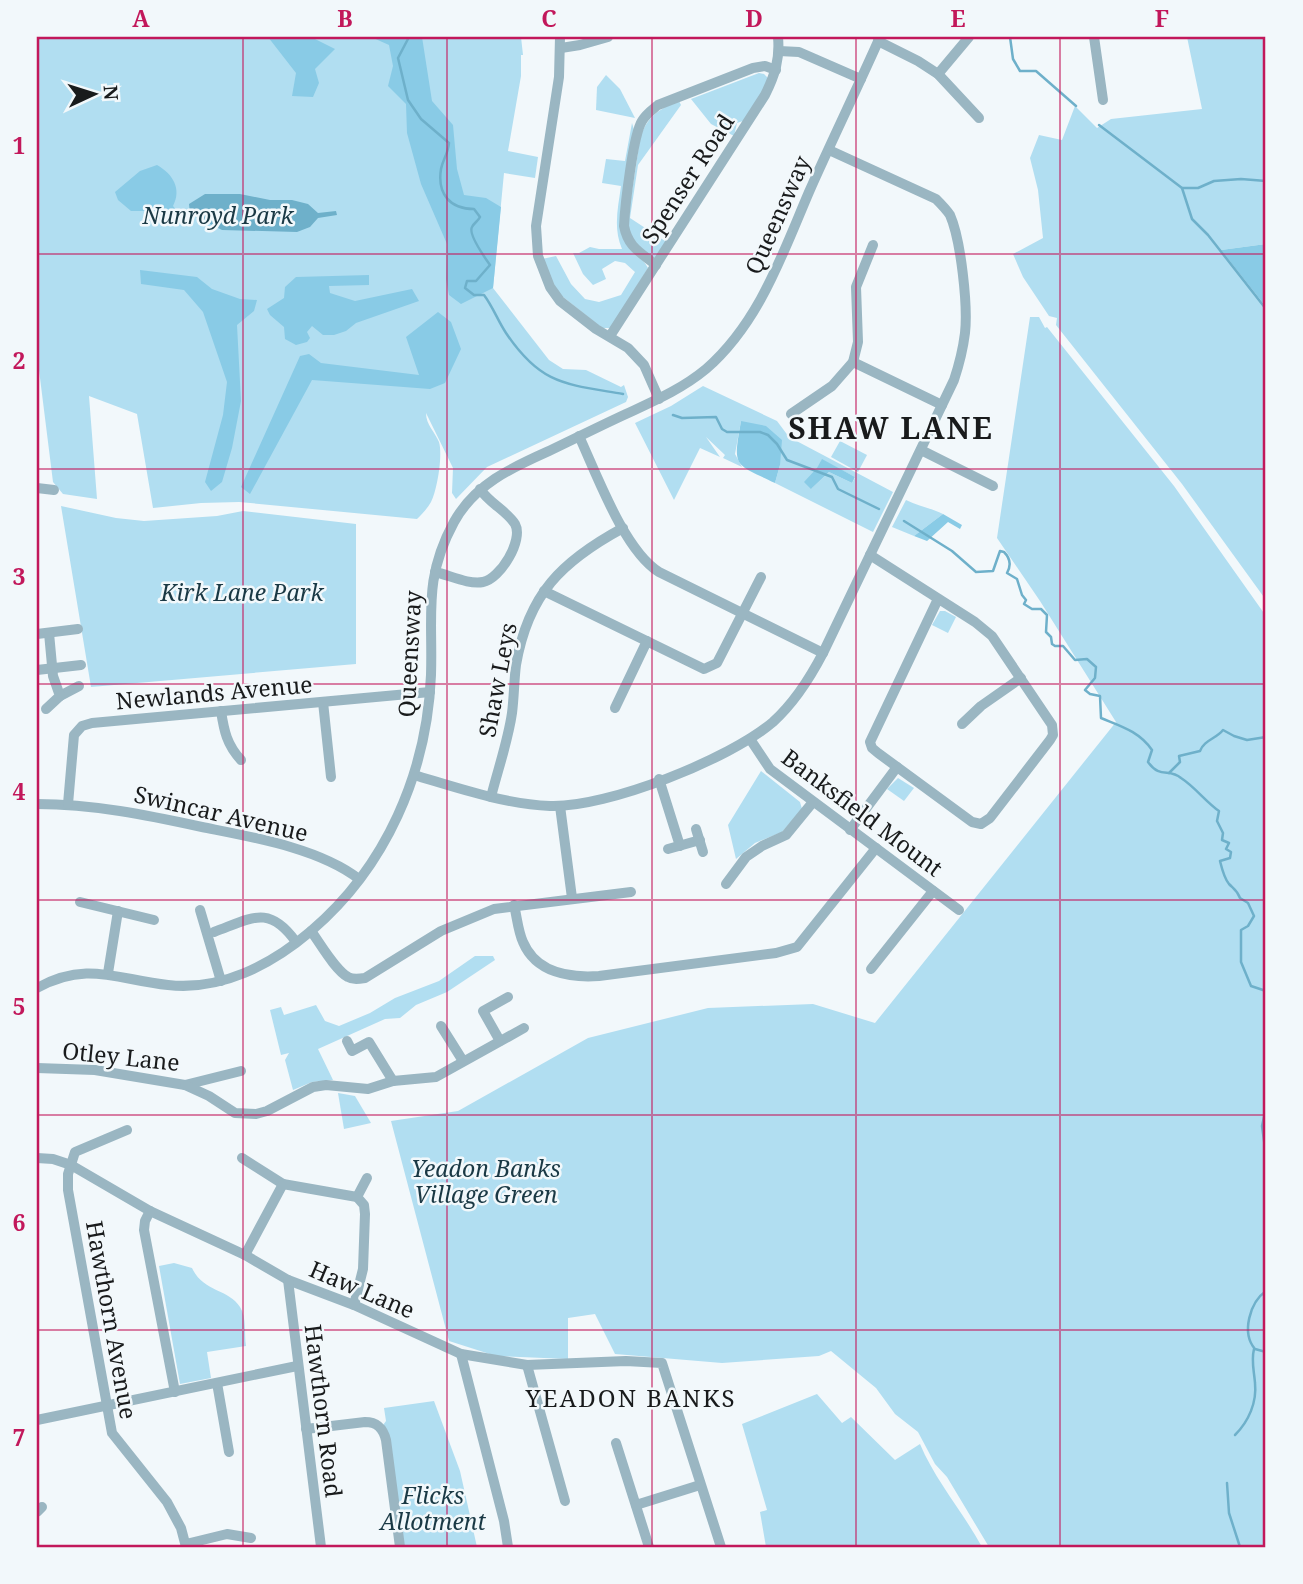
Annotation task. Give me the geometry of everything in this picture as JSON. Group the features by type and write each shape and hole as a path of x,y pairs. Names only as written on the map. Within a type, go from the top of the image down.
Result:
{"street":[{"path":"608,37 580,45 561,42 559,77 536,226 536,249 545,275 560,301 596,329 628,348 644,365 659,399"},
{"name":"Spenser Road","path":"610,336 765,95 776,70 778,37"},
{"path":"937,74 969,37"},
{"path":"1094,37 1103,100"},
{"path":"879,39 937,74 979,118"},
{"name":"Queensway","path":"37,988 59,978 78,974 108,973 166,985 187,986 221,981 257,967 311,931 359,879 394,826 422,748 430,692 429,615 435,572 454,522 480,489 504,472 659,399 704,371 721,355 743,329 759,303 879,39"},
{"path":"779,51 799,52 860,79"},
{"path":"656,265 634,250 626,239 624,226 637,136 642,121 658,105 743,71 759,66 776,70"},
{"path":"414,775 491,797 533,804 560,806 600,800 732,750 775,720 793,701 823,653 942,405 960,361 965,320 961,267 950,216 936,199 829,150"},
{"path":"791,413 841,378 853,362 858,342 856,287 873,245"},
{"path":"853,362 942,405"},
{"path":"579,436 623,528 639,555 650,566 823,653"},
{"path":"921,450 993,486"},
{"path":"37,488 54,490"},
{"path":"435,572 476,582 486,581 494,576 515,548 518,533 514,523 486,498 480,489"},
{"name":"Shaw Leys","path":"491,797 510,722 520,646 528,621 544,591 577,555 623,528"},
{"path":"870,555 975,622 992,636 1049,719 1053,735 987,821 981,824 972,822 874,751 871,738 938,599"},
{"path":"544,591 704,669 717,663 761,577"},
{"path":"37,634 78,629"},
{"path":"49,633 52,668 60,696"},
{"path":"615,708 647,641"},
{"path":"37,670 82,665"},
{"path":"962,723 1021,678"},
{"path":"46,709 60,696 79,686"},
{"name":"Newlands Avenue","path":"68,804 74,735 82,726 430,692"},
{"path":"323,702 331,777"},
{"path":"221,711 224,732 232,750 241,760"},
{"name":"Banksfield Mount","path":"750,739 770,769 959,911"},
{"path":"850,830 897,767"},
{"path":"659,779 680,846"},
{"path":"726,884 746,857 786,835 813,802"},
{"name":"Swincar Avenue","path":"37,804 68,804 124,810 275,844 329,860 359,879"},
{"path":"560,806 572,898"},
{"path":"696,829 703,852"},
{"path":"668,849 699,840"},
{"path":"514,905 526,948 544,966 569,977 599,976 776,953 797,947 876,848"},
{"path":"871,969 933,891"},
{"path":"311,931 347,977 356,980 365,978 441,931 474,916 514,905 631,892"},
{"path":"80,902 154,920"},
{"path":"200,910 221,981"},
{"path":"108,973 118,911"},
{"path":"214,932 253,918 272,918 283,925 296,942"},
{"path":"500,1041 483,1011 508,997"},
{"path":"441,1026 464,1061"},
{"path":"185,1085 209,1096 235,1113 267,1111 313,1087 326,1085 368,1089 393,1081 436,1077 524,1028"},
{"path":"347,1041 352,1051 369,1042 393,1081"},
{"name":"Otley Lane","path":"37,1068 95,1070 185,1085 241,1071"},
{"path":"71,1165 75,1152 127,1130"},
{"name":"Haw Lane","path":"37,1158 53,1159 71,1165 150,1211 245,1255 288,1280 354,1305 461,1354 527,1365 626,1360 662,1363 700,1485"},
{"path":"242,1158 283,1184 357,1197 364,1205 363,1269 354,1305"},
{"name":"Hawthorn Avenue","path":"71,1165 68,1190 112,1433 167,1502 181,1528 186,1546 226,1534 251,1538"},
{"path":"357,1197 367,1178"},
{"path":"245,1255 283,1184"},
{"path":"150,1211 144,1230 175,1392"},
{"name":"Hawthorn Road","path":"288,1280 321,1547"},
{"path":"461,1354 504,1521 508,1547"},
{"path":"527,1365 565,1501"},
{"path":"37,1420 297,1366"},
{"path":"217,1383 229,1452"},
{"path":"306,1429 365,1422 371,1422 381,1428 386,1440 400,1547"},
{"path":"616,1443 649,1547"},
{"path":"636,1505 700,1485 721,1547"}],"green space":[{"name":"Nunroyd Park","path":"37,37 521,37 521,76 508,151 538,157 535,178 504,173 493,288 549,360 563,369 586,370 621,387 624,385 628,397 626,402 487,467 456,499 452,493 453,468 426,413 429,425 439,442 440,464 433,497 417,519 239,502 153,508 137,414 89,396 97,499 63,494 53,482 37,354"},
{"path":"1187,37 1266,37 1266,244 1221,250 1266,307 1266,600 1182,484 1056,325 1057,318 1049,316 1023,277 1013,254 1043,238 1038,190 1030,158 1039,135 1062,140 1075,106 1097,128 1111,119 1202,109"},
{"path":"759,73 769,79 767,85 743,121 737,123 734,136 711,124 691,99"},
{"path":"606,75 620,89 635,118 596,110 597,87"},
{"path":"679,101 681,105 638,165 630,218 666,244 656,257 650,258 629,235 628,217 640,139 654,115"},
{"path":"632,123 635,133 623,238 648,268 611,328 602,328 558,293 542,259 556,256 571,284 585,299 599,302 621,295 635,272 625,263 615,261 602,269 606,279 593,285 583,274 573,253 590,247 622,249 617,226 621,186 602,183 606,159 625,161"},
{"name":"Yeadon Banks Village Green","path":"1030,317 1039,317 1045,328 1047,327 1174,486 1266,616 1266,1547 989,1547 947,1477 935,1464 918,1432 895,1414 876,1388 831,1351 819,1356 722,1363 615,1354 595,1314 568,1318 568,1359 496,1356 449,1341 391,1121 458,1111 588,1038 708,1008 813,1004 875,1023 1116,722 997,538"},
{"path":"703,386 777,421 789,437 893,492 873,532 775,483 780,465 741,421 735,454 742,467 723,458 725,455 706,437 720,457 700,448 674,500 635,423 671,406","holes":["822,460 855,477 852,483 829,472 811,489"]},
{"path":"840,441 867,455 858,472 831,457"},
{"path":"906,500 943,514 914,536 892,527"},
{"name":"Kirk Lane Park","path":"61,506 144,521 217,516 243,511 356,524 356,664 91,687"},
{"path":"940,611 956,617 948,633 932,625"},
{"path":"761,771 800,802 802,809 782,832 755,843 736,859 728,825"},
{"path":"898,778 914,788 904,801 887,789"},
{"path":"475,956 493,956 495,960 447,992 416,1005 400,1018 385,1019 318,1049 333,1080 312,1082 293,1090 285,1060 289,1053 281,1055 270,1010 281,1007 284,1015 316,1005 325,1021 339,1026 370,1013 395,998 439,981"},
{"path":"338,1093 355,1096 371,1123 344,1129"},
{"path":"174,1263 192,1268 203,1282 235,1301 244,1316 246,1346 207,1352 211,1378 180,1384 159,1266"},
{"path":"817,1394 842,1423 851,1417 895,1460 920,1444 933,1470 982,1547 766,1547 760,1512 767,1510 742,1424"},
{"name":"Flicks Allotment","path":"434,1401 460,1471 477,1547 404,1547 381,1428 386,1421 384,1408"}],"shaded area":[{"path":"268,37 311,37 335,49 315,69 319,83 313,97 292,96 296,73"},
{"path":"371,37 422,37 432,101 453,125 457,169 464,195 486,198 501,207 493,288 461,304 449,295 446,279 447,244 421,184 407,133 406,104 388,86 393,66 389,45"},
{"path":"157,165 168,173 176,188 173,206 181,216 176,224 159,221 151,211 131,211 118,200 115,192 140,171"},
{"path":"205,194 240,194 270,200 292,200 308,204 318,213 336,211 337,215 318,218 310,227 297,232 222,230 190,214 189,204"},
{"path":"1266,244 1266,307 1221,250"},
{"path":"140,270 197,277 212,289 240,299 257,300 254,311 237,325 241,401 222,482 211,491 205,482 223,415 227,382 203,312 184,290 141,284"},
{"path":"369,275 369,285 329,286 330,293 355,301 412,289 419,301 356,323 346,331 334,335 323,335 312,326 307,332 310,338 307,342 296,345 285,339 284,327 267,309 284,298 285,287 296,277"},
{"path":"438,312 451,322 461,349 445,383 430,389 312,380 250,494 241,487 300,356 309,354 321,363 419,375 406,337"},
{"path":"741,421 766,426 782,440 775,483 739,462 737,448"},
{"path":"822,459 855,477 852,483 829,472 811,489 804,482"},
{"path":"943,514 962,525 960,529 948,522 927,541 914,536"}],"waterway":[{"path":"409,37 398,58 408,100 421,119 449,143 441,169 443,193 452,203 474,209 480,217 471,230 472,235 490,265 476,281 467,281 465,288 474,295 484,295 506,333 543,373 585,388 623,394"},
{"path":"1010,37 1013,59 1020,71 1036,71 1076,106"},
{"path":"1099,125 1182,188 1198,188 1214,181 1266,181"},
{"path":"1182,188 1192,219 1208,235 1266,309"},
{"path":"673,415 682,418 716,417 722,429 727,432 760,432 768,435 787,460 832,477 838,489 879,509"},
{"path":"904,521 952,551 976,572 993,571 1000,551 1004,552 1010,562 1007,573 1017,579 1026,600 1024,604 1032,609 1041,609 1047,615 1046,632 1051,637 1052,644 1063,646 1075,660 1087,659 1096,667 1095,678 1085,690 1100,696 1101,718 1141,738 1152,750 1148,762 1152,767 1177,775 1219,811 1217,821 1223,833 1222,840 1229,843 1226,849 1231,852 1230,858 1220,861 1223,873 1240,898 1248,903 1254,916 1248,926 1241,930 1241,962 1251,986 1266,991"},
{"path":"1169,773 1180,762 1179,756 1200,751 1204,744 1223,730 1247,740 1266,737"},
{"path":"1266,1108 1262,1126 1266,1155"},
{"path":"1266,1291 1256,1302 1248,1327 1255,1349 1266,1352"},
{"path":"1235,1435 1244,1424 1253,1404 1254,1349"},
{"path":"1227,1483 1229,1513 1240,1547"}],"district":[{"name":"SHAW LANE","path":"891,429"},
{"name":"YEADON BANKS","path":"631,1399"}]}
